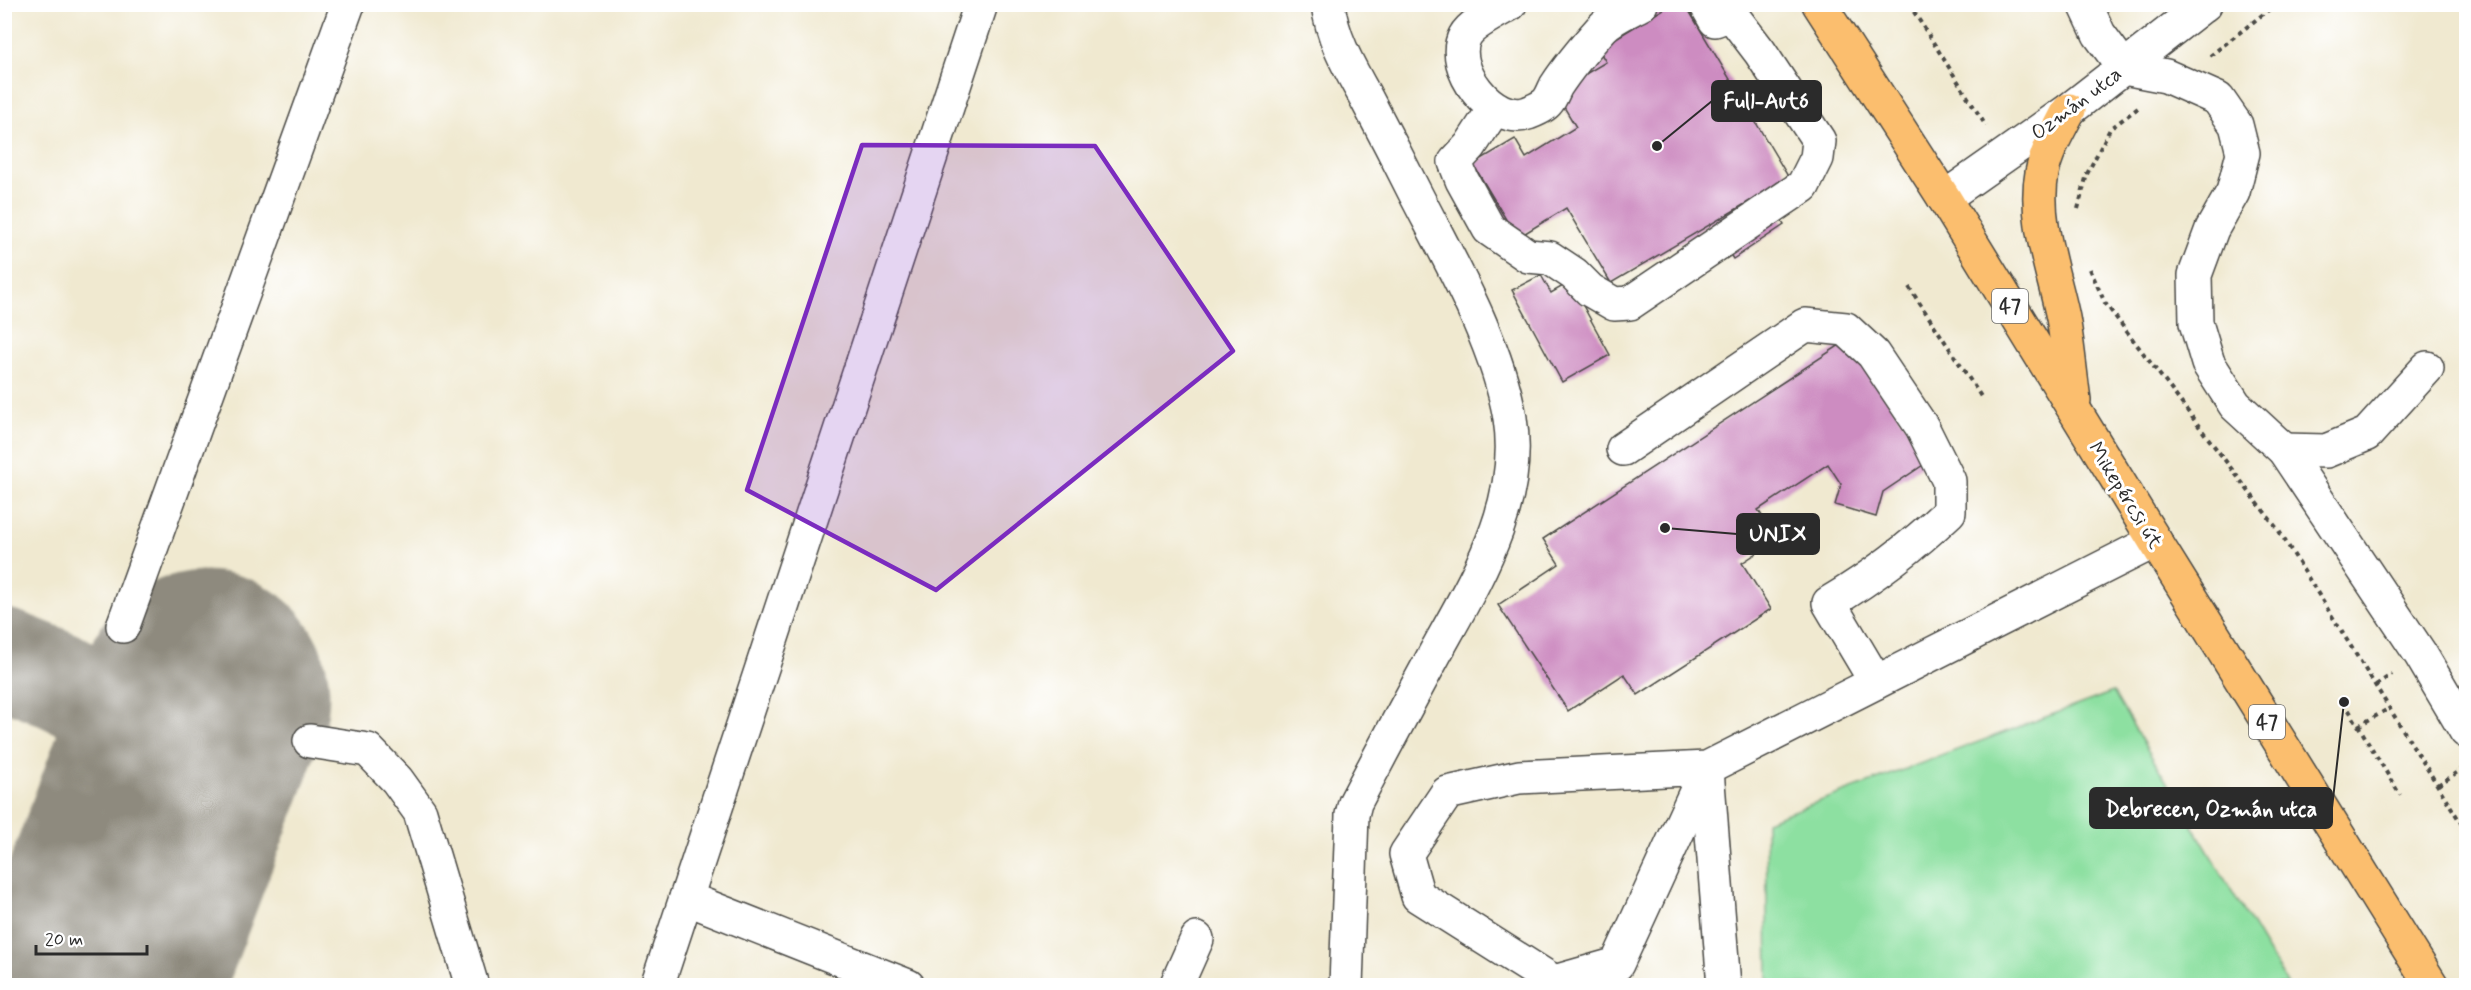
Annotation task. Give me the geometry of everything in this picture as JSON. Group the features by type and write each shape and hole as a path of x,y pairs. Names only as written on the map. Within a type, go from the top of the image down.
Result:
{"main road":[{"name":"Mikepércsi út","path":"1819,4 1944,198 2432,986"},
{"path":"2069,110 2048,153 2042,174 2041,201 2042,228 2063,319 2076,413"}],"street":[{"path":"123,626 348,4"},
{"path":"657,986 981,4"},
{"path":"1328,4 1330,26 1343,55 1415,192 1487,342 1502,384 1510,419 1512,447 1508,492 1490,551 1355,803 1352,815 1346,986"},
{"path":"1510,4 1478,24 1465,36 1462,51 1464,68 1477,91 1494,109 1508,115 1526,114 1545,105 1557,85 1604,26 1641,4"},
{"path":"1494,109 1470,146 1455,162 1462,180 1489,229 1528,256 1550,258 1574,274 1590,290 1614,304 1630,303 1803,186 1817,158 1819,141 1747,34 1731,15 1715,20 1706,4"},
{"path":"2085,4 2099,34 2124,68 2166,76 2218,99 2236,125 2243,153 2233,192 2212,229 2194,275 2196,323 2208,363 2235,405 2284,450 2421,655 2466,731"},
{"name":"Ozmán utca","path":"1944,198 2069,110 2205,4"},
{"path":"1623,449 1805,325 1846,329 1872,354 1922,428 1949,481 1949,512 1914,546 1867,580 1829,603 1876,682"},
{"path":"2284,450 2326,451 2367,434 2427,368"},
{"path":"1707,768 1617,964 1554,982 1418,896 1406,854 1447,793 1519,777 1707,768 2155,541"},
{"path":"310,741 368,750 396,780 420,812 472,986"},
{"path":"1707,768 1724,986"},
{"path":"686,898 908,986"},
{"path":"1176,986 1197,939"}],"path":[{"path":"1909,4 2004,157"},
{"path":"2041,201 2078,210"},
{"path":"2087,262 2105,303 2279,531 2466,831"},
{"path":"1910,287 1982,398"},
{"path":"2344,702 2400,795"},
{"path":"2358,726 2390,708"},
{"path":"2438,785 2466,766"}],"highlighted area":[{"path":"862,145 1095,146 1233,351 936,590 747,490"}],"green space":[{"path":"2113,692 2288,985 1768,985 1766,821"}],"building":[{"path":"1672,4 1685,4 1789,178 1611,283 1566,208 1517,238 1473,164 1515,139 1526,158 1576,127 1555,92 1606,62 1598,49"},
{"path":"1774,209 1784,225 1733,259 1723,243"},
{"path":"1541,275 1551,293 1570,282 1610,355 1562,382 1512,290"},
{"path":"1849,339 1929,461 1883,492 1876,517 1835,505 1841,484 1828,464 1758,510 1778,539 1742,563 1771,609 1638,695 1624,674 1568,711 1498,605 1559,564 1543,539"}],"taxiway":[{"path":"4,658 72,686 117,714 135,731 149,750 156,772 155,811 147,849"}],"runway":[{"path":"95,986 205,695"}],"place":[{"name":"Full-Autó","path":"1657,146"},
{"name":"UNIX","path":"1665,528"},
{"name":"Debrecen, Ozmán utca","path":"2344,702"}]}
